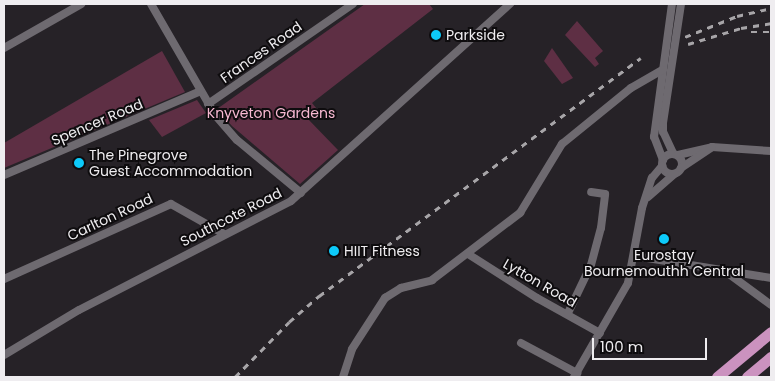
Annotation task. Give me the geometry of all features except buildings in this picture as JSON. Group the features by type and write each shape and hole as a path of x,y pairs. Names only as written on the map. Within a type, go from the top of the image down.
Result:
{"highway":[{"path":"717,377 771,332"},
{"path":"746,377 771,358"}],"street":[{"path":"4,48 81,4"},
{"path":"151,4 208,104 233,136 301,193"},
{"name":"Frances Road","path":"208,104 353,4"},
{"name":"Southcote Road","path":"4,355 79,310 224,234 278,209 301,193 510,4"},
{"path":"672,4 660,68 654,137 662,163 668,173 674,174"},
{"path":"681,4 663,124 663,132 676,154 682,159 681,168"},
{"path":"342,377 352,349 385,298 401,288 432,280 520,213 562,144 615,100 660,68"},
{"name":"Spencer Road","path":"4,175 201,91"},
{"path":"647,198 681,168 712,147"},
{"path":"521,343 576,375 624,291 652,178 662,163 676,154 712,147 771,151"},
{"path":"568,313 591,265 600,228 605,194 591,192"},
{"name":"Carlton Road","path":"4,280 171,204 224,234"},
{"name":"Lytton Road","path":"468,254 537,298 568,313 600,333"},
{"path":"634,256 727,273 771,278"},
{"path":"727,273 771,305"}],"green space":[{"name":"Knyveton Gardens","path":"365,4 429,4 433,9 312,103 317,109 307,118 338,150 300,184 232,126 217,109"},
{"path":"577,21 603,51 595,58 599,64 595,67 565,35"},
{"path":"552,48 573,78 562,84 544,61"},
{"path":"162,51 185,92 4,168 4,143"},
{"path":"197,100 206,113 162,137 149,120"}],"railway":[{"path":"685,37 737,16 771,8"},
{"path":"688,44 741,28 771,23"},
{"path":"751,32 771,32"},
{"path":"235,377 289,322 319,296 641,58"}],"place":[{"name":"Parkside","path":"436,35"},
{"name":"The Pinegrove Guest Accommodation","path":"79,163"},
{"name":"Eurostay Bournemouthh Central","path":"664,239"},
{"name":"HIIT Fitness","path":"334,251"}]}
